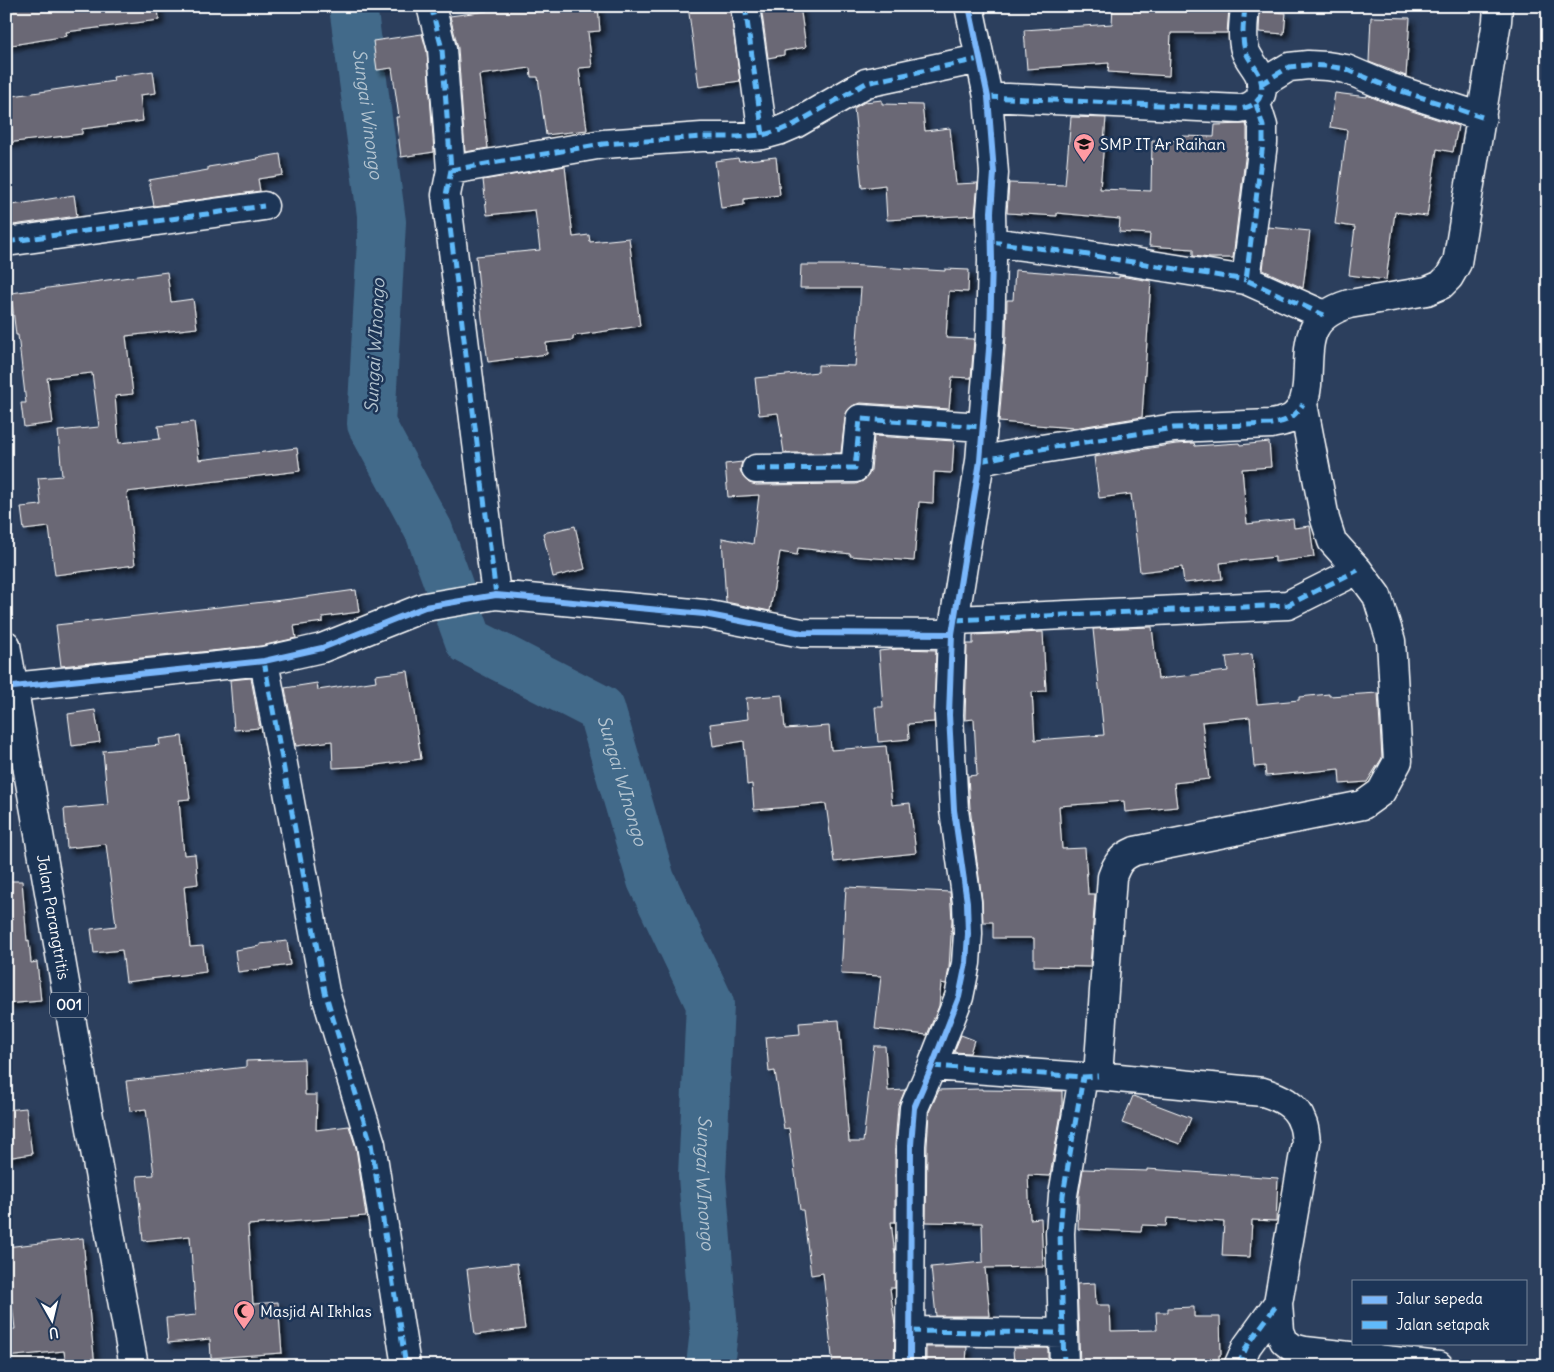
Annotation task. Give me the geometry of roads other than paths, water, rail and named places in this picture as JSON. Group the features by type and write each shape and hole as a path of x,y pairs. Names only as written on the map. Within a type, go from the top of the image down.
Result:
{"street":[{"path":"431,6 442,50 450,170 446,195 491,596"},
{"path":"745,6 764,135"},
{"path":"910,1366 911,1145 914,1108 959,997 966,963 968,934 967,902 954,810 949,715 954,627 980,461 983,427 990,336 991,212 994,173 988,97 969,6"},
{"path":"1246,6 1245,50 1258,74 1258,94 1263,126 1263,143 1246,280"},
{"path":"980,461 1044,448 1174,428 1271,424 1286,421 1296,414 1303,404 1306,391 1310,339 1315,325 1324,315 1348,304 1427,291 1441,285 1449,277 1457,264 1482,117 1498,6"},
{"path":"450,170 603,144 764,135 795,124 866,83 979,59"},
{"path":"988,97 1240,109 1248,107 1258,94 1289,67 1308,65 1346,69 1386,86 1482,117"},
{"path":"6,242 264,206"},
{"path":"991,242 1076,253 1246,280 1324,315"},
{"path":"1064,1366 1060,1272 1062,1204 1091,1076 1112,877 1116,867 1124,856 1135,851 1363,805 1381,792 1398,761 1391,641 1378,596 1332,541 1325,519 1303,404"},
{"path":"756,469 855,468 860,419 983,427"},
{"path":"13,687 264,660 322,648 425,607 491,596 704,614 802,633 954,627 1288,605 1358,570"},
{"name":"Jalan Parangtritis","path":"6,644 134,1366"},
{"path":"264,660 300,847 325,992 371,1144 406,1366"},
{"path":"932,1066 1091,1076 1263,1092 1280,1098 1294,1108 1302,1122 1306,1142 1278,1303 1280,1330 1284,1341 1294,1348 1304,1351 1439,1366"},
{"path":"1238,1366 1248,1346 1278,1303"},
{"path":"910,1331 1064,1333"}],"waterway":[{"name":"Sungai WInongo","path":"353,6 382,222 371,424 429,531 469,641 601,709 651,880 710,1004 702,1176 714,1331 710,1366"}],"place":[{"name":"SMP IT Ar Raihan","path":"1084,163"},
{"name":"Masjid Al Ikhlas","path":"244,1330"}],"water label":[{"name":"Sungai Winongo","path":"367,114"}]}
